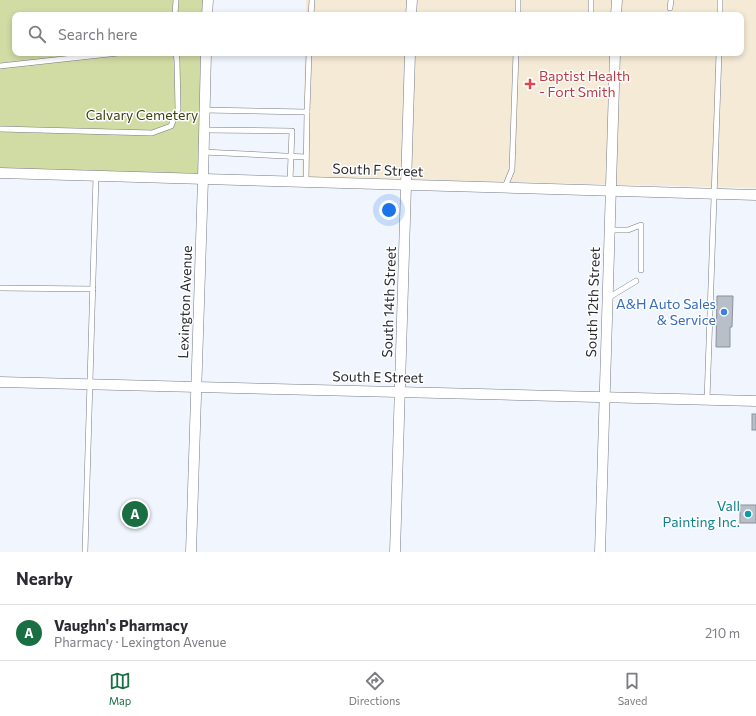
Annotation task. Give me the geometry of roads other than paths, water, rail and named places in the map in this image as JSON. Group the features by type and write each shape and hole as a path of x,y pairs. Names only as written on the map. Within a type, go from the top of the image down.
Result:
{"street":[{"path":"207,12 208,0"},
{"path":"411,12 412,0"},
{"path":"616,12 617,0"},
{"name":"Lexington Avenue","path":"191,552 206,56"},
{"name":"South 14th Street","path":"395,552 410,56"},
{"name":"South 12th Street","path":"600,552 615,56"},
{"name":"South F Street","path":"0,173 756,195"},
{"name":"South E Street","path":"0,382 756,401"}],"lane":[{"path":"175,12 176,0"},
{"path":"311,12 312,0"},
{"path":"518,0 518,12"},
{"path":"591,0 591,12"},
{"path":"670,8 671,0"},
{"path":"720,0 720,12"},
{"path":"0,66 91,56"},
{"path":"0,129 152,133 172,126 178,109 176,56"},
{"path":"306,182 310,56"},
{"path":"506,187 512,170 516,56"},
{"path":"707,400 718,56"},
{"path":"204,110 307,112"},
{"path":"204,130 292,131 290,181"},
{"path":"203,152 306,157"},
{"path":"85,552 96,176"},
{"path":"609,230 628,230 641,225 640,270"},
{"path":"607,299 636,281"},
{"path":"0,288 93,289"}],"place":[{"name":"Baptist Health - Fort Smith","path":"530,84"},
{"name":"A&H Auto Sales & Service","path":"724,312"},
{"name":"Vaughn's Pharmacy","path":"135,514"},
{"name":"Vall Painting Inc.","path":"748,514"}],"park label":[{"name":"Calvary Cemetery","path":"142,115"}]}
